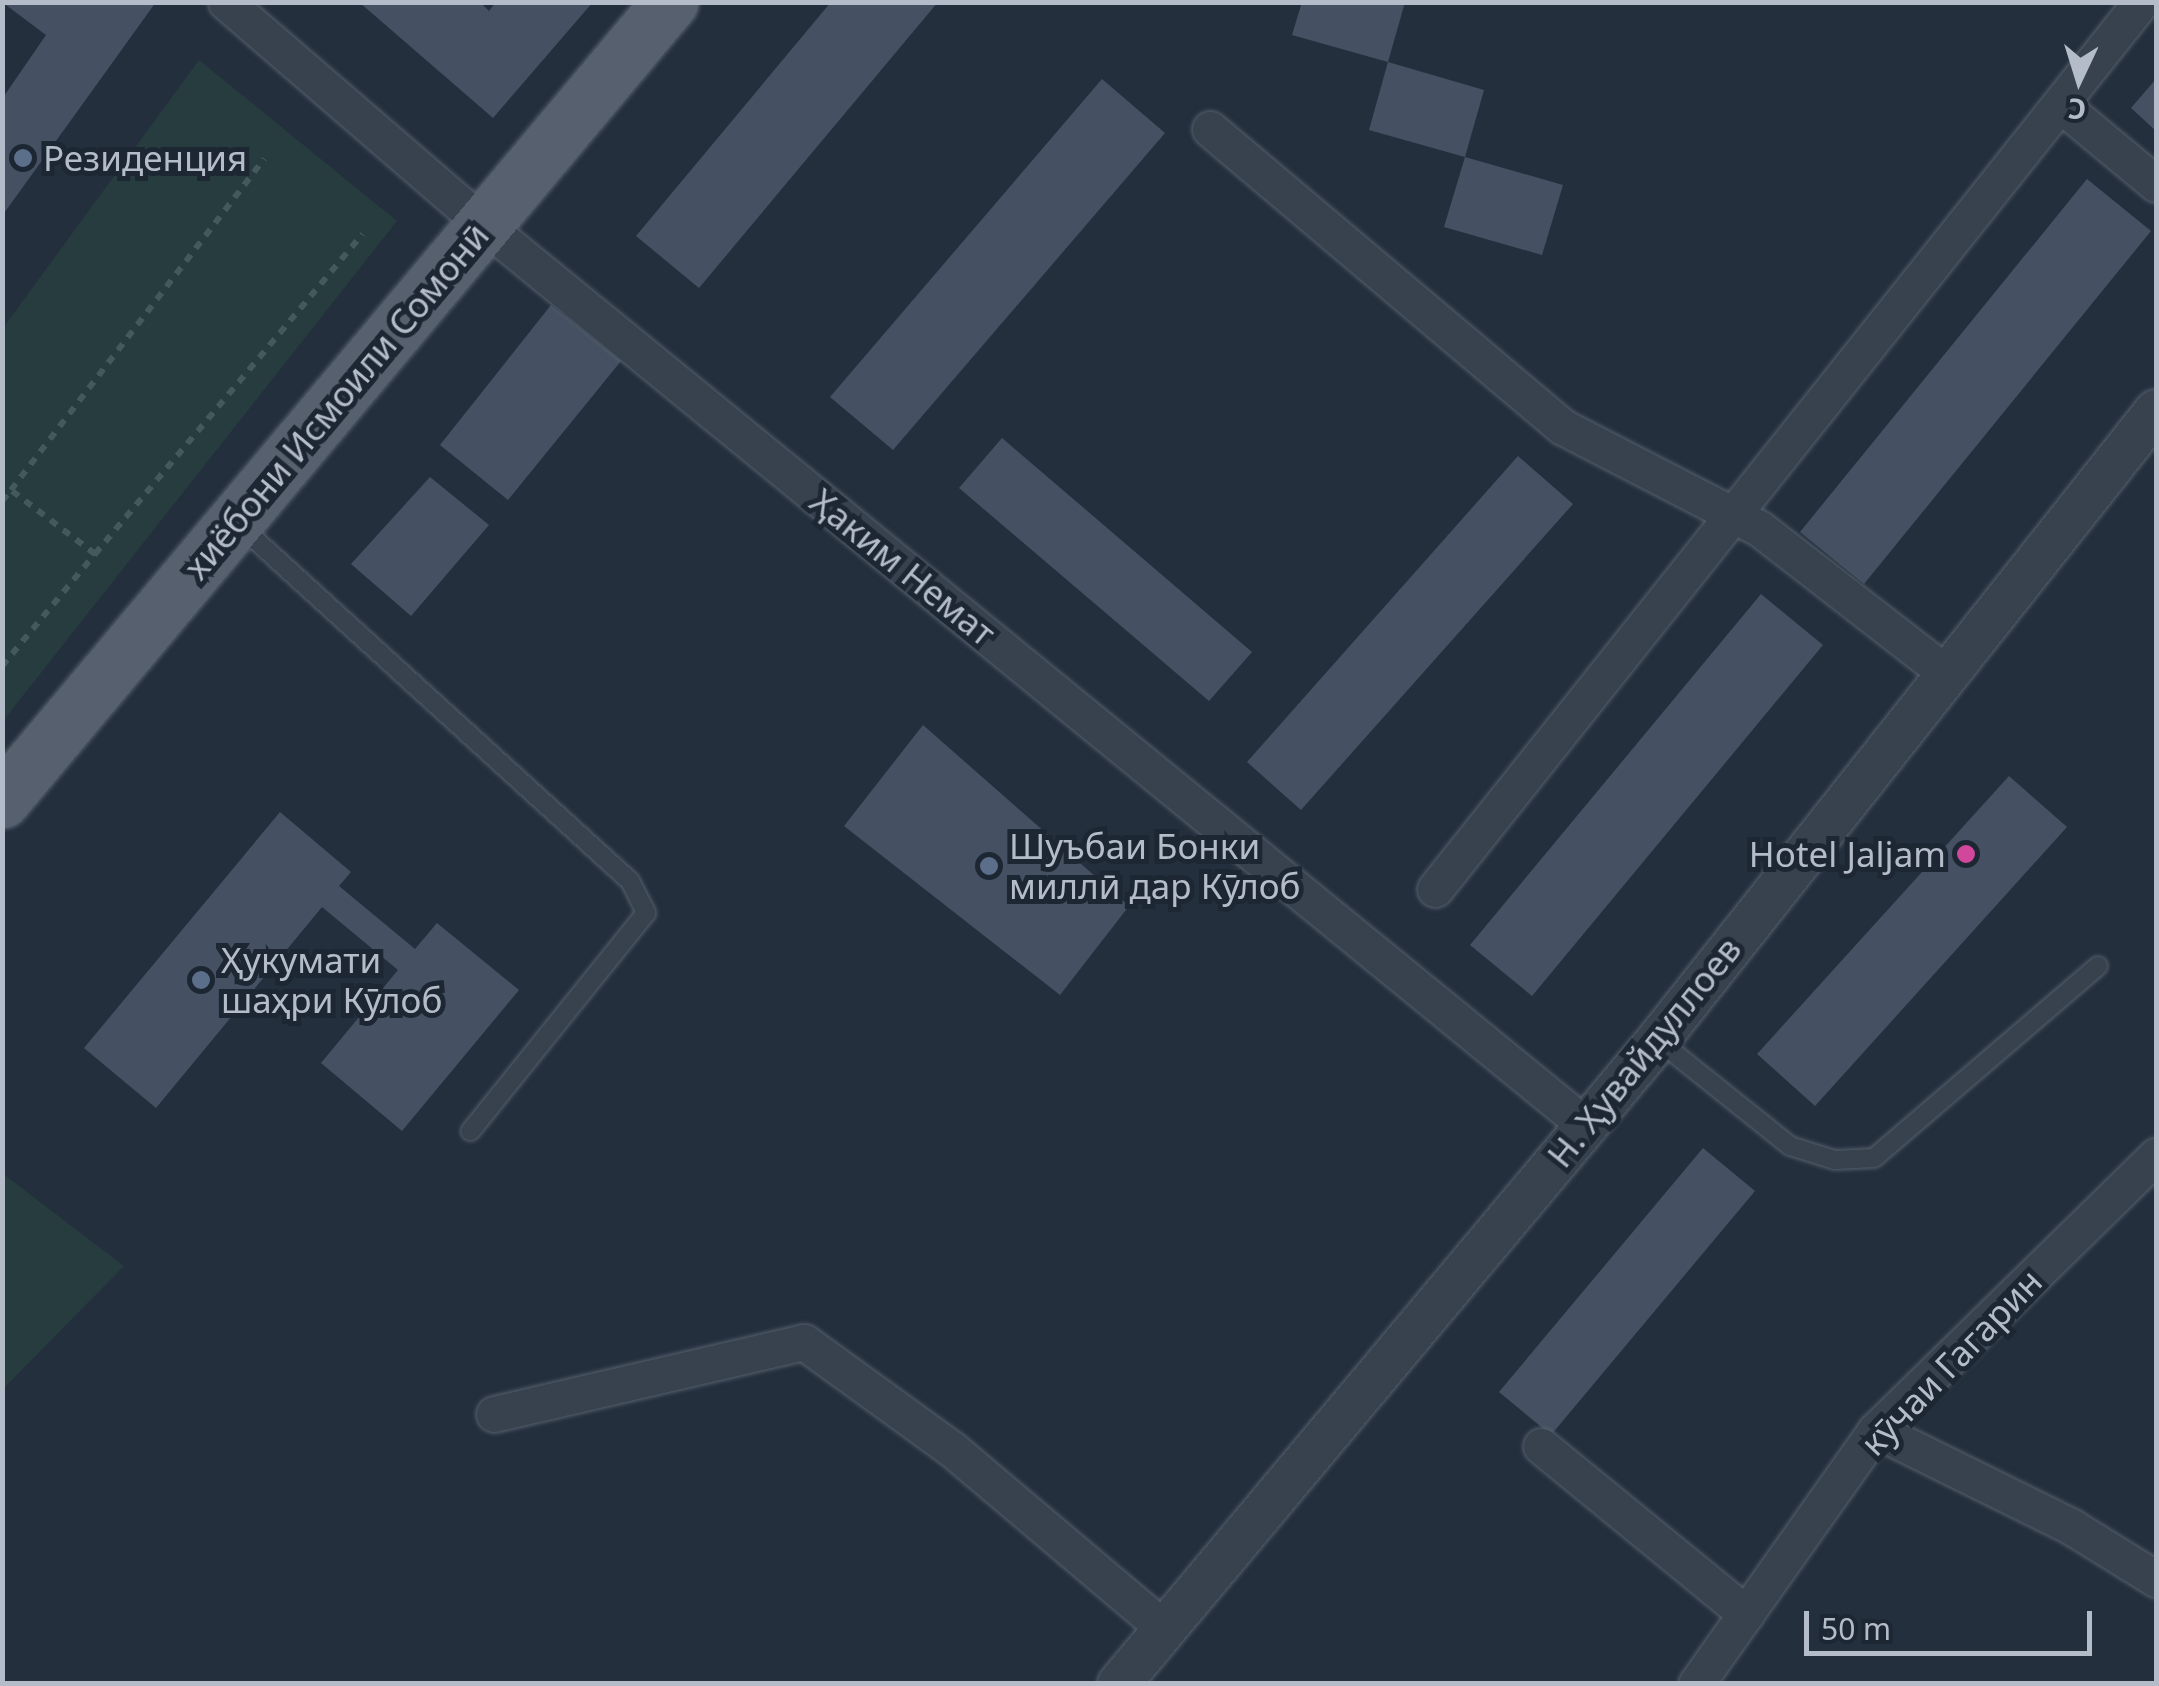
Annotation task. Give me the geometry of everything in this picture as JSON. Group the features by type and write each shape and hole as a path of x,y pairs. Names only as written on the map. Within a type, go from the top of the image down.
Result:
{"main road":[{"name":"хиёбони Исмоили Сомонӣ","path":"2,800 670,2"}],"street":[{"name":"Ҳаким Немат","path":"226,2 484,225 1585,1125"},
{"path":"1436,888 1730,513 2062,106 2141,2"},
{"path":"2062,106 2156,184"},
{"path":"1210,129 1563,427 1759,528 1946,673"},
{"name":"Н. Ҳувайдуллоев","path":"1119,1684 1658,1040 2156,411"},
{"name":"кӯчаи Гагарин","path":"1696,1684 1876,1430 2156,1156"},
{"path":"494,1414 804,1342 953,1450 1164,1629"},
{"path":"1876,1430 2072,1527 2156,1578"},
{"path":"1541,1446 1746,1614"}],"lane":[{"path":"236,522 630,881 646,913 470,1131"},
{"path":"1658,1040 1790,1146 1835,1160 1874,1158 2098,966"}],"path":[{"path":"2,501 264,160"},
{"path":"3,663 363,234"},
{"path":"11,490 95,554"}],"green space":[{"path":"199,60 397,221 3,721 3,328"},
{"path":"2,1173 124,1266 3,1389 2,1389"}],"building":[{"name":"Резиденция","path":"2,2 156,2 2,216 2,99 46,35"},
{"path":"359,2 480,2 489,11 496,2 593,2 493,118"},
{"path":"831,2 938,2 699,288 636,236"},
{"path":"1302,2 1405,2 1388,62 1292,35"},
{"path":"1388,62 1484,90 1465,157 1369,130"},
{"path":"1102,79 1165,133 893,450 830,397"},
{"path":"2156,79 2156,131 2131,108"},
{"path":"1465,157 1563,185 1542,255 1444,227"},
{"path":"2087,179 2151,231 1864,584 1800,532"},
{"path":"551,305 621,361 508,500 440,445"},
{"path":"1002,438 1252,652 1209,701 959,488"},
{"path":"1518,456 1573,504 1301,810 1247,762"},
{"path":"430,477 489,525 411,616 351,564"},
{"path":"1761,594 1823,645 1532,996 1470,945"},
{"name":"Шуъбаи Бонки миллӣ дар Кӯлоб","path":"923,725 1129,906 1060,995 844,826"},
{"path":"2009,776 2067,827 1815,1106 1757,1054"},
{"name":"Ҳукумати шаҳри Кӯлоб","path":"280,812 351,872 339,886 415,949 437,923 519,990 402,1131 321,1063 398,970 322,907 156,1108 84,1048"},
{"path":"1703,1148 1755,1191 1551,1435 1499,1392"}],"place":[{"name":"Резиденция","path":"23,158"},
{"name":"Hotel Jaljam","path":"1966,854"},
{"name":"Шуъбаи Бонки миллӣ дар Кӯлоб","path":"989,866"},
{"name":"Ҳукумати шаҳри Кӯлоб","path":"201,980"}]}
